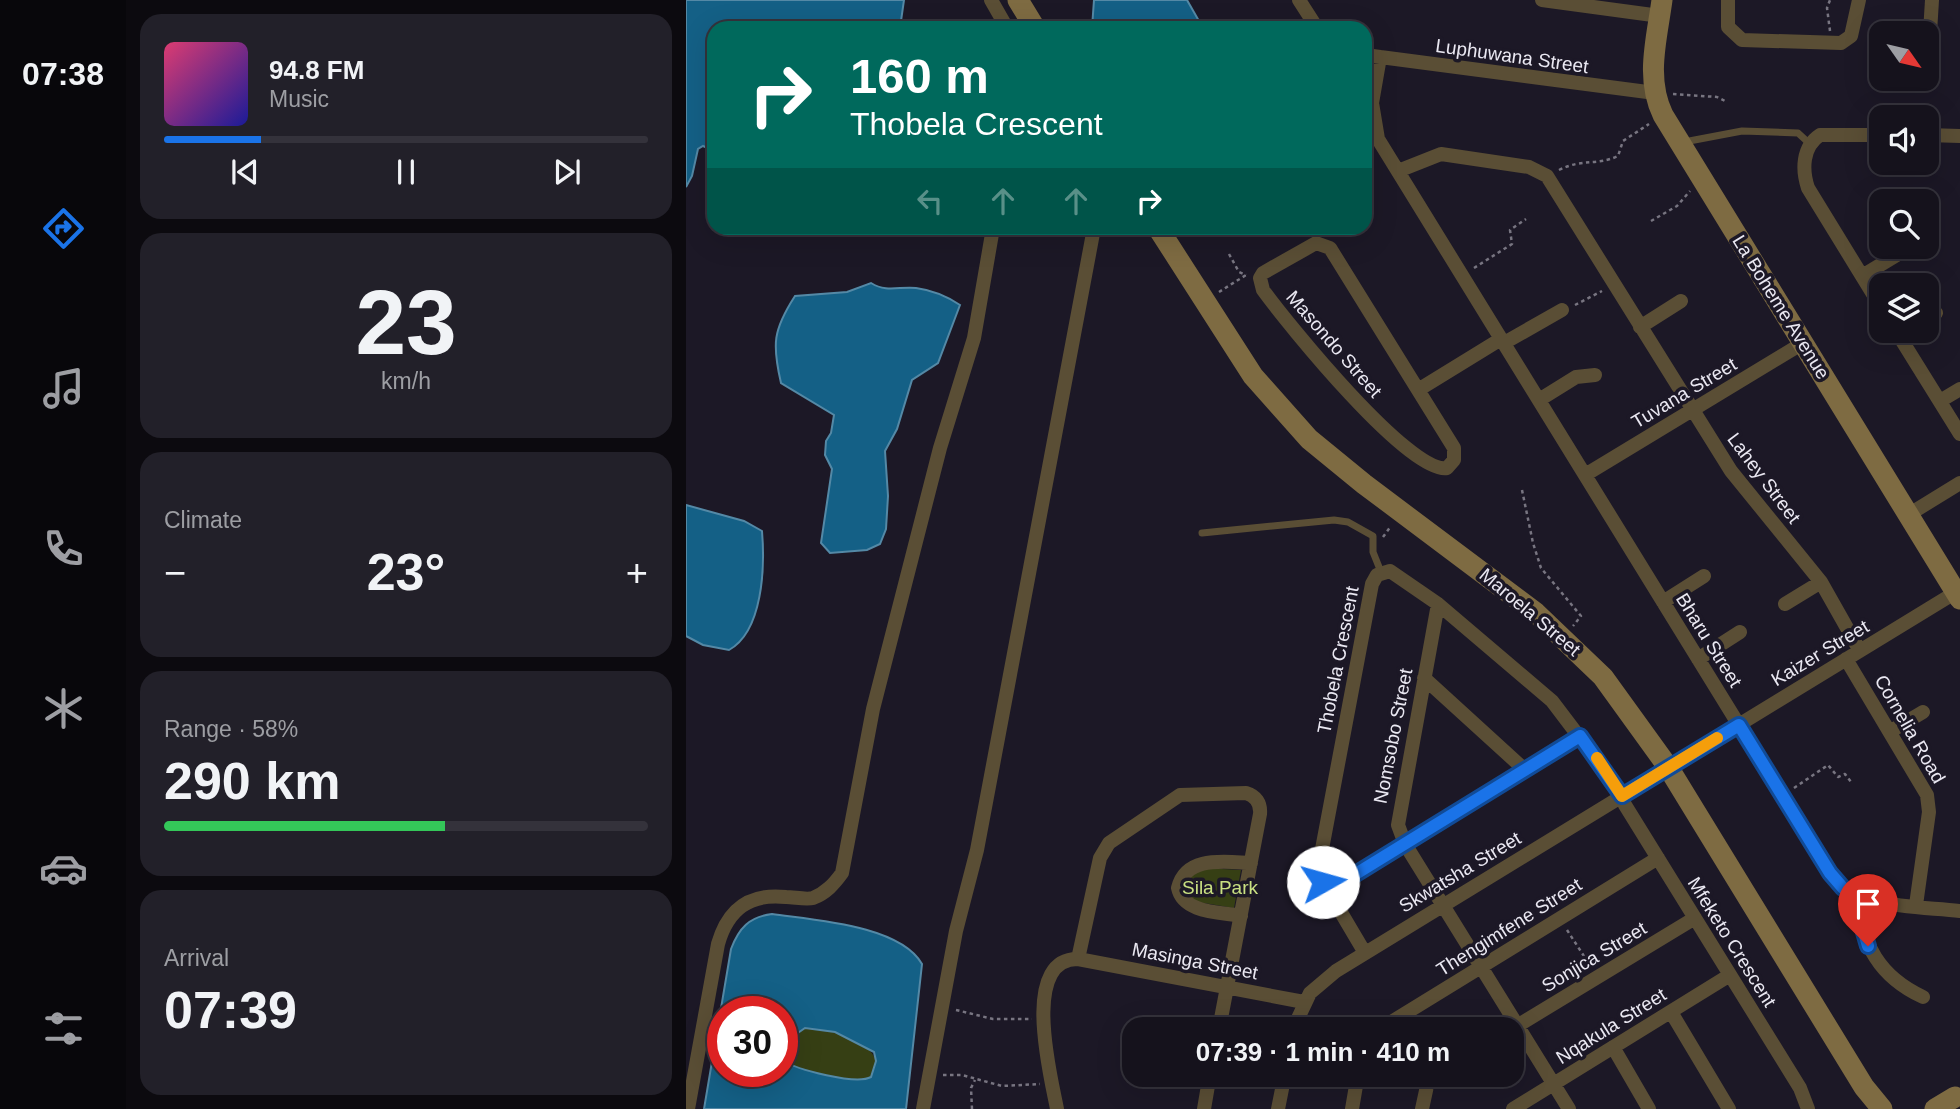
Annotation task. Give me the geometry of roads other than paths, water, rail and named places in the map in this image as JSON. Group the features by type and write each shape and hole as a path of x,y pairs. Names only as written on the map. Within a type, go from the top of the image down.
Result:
{"street":[{"path":"991,0 1003,21"},
{"path":"1018,0 1031,21"},
{"path":"1300,0 1313,21"},
{"path":"1542,0 1661,8 1653,74 1658,102"},
{"path":"1728,0 1728,27 1742,40 1832,43 1845,42 1852,36 1859,0"},
{"path":"1931,21 1932,0"},
{"name":"Luphuwana Street","path":"1372,56 1658,102"},
{"name":"Bharu Street","path":"1380,57 1372,103 1378,139 1836,881 1863,898 1960,911"},
{"name":"La Boheme Avenue","path":"1658,102 1680,143 1959,596"},
{"path":"1869,135 1827,134 1812,142 1804,171 1808,188 1869,287"},
{"path":"1939,135 1960,136"},
{"name":"Lahey Street","path":"1398,171 1441,154 1529,167 1547,176 1731,471 1821,582 1860,651"},
{"path":"688,1109 718,944 725,924 738,908 757,896 811,899 830,888 842,873 873,709 940,448 976,330 992,235"},
{"path":"923,1109 956,931 977,850 1093,235"},
{"name":"Maroela Street","path":"1162,235 1203,302 1253,376 1278,407 1335,461 1564,636 1624,702 1668,768 1864,1087 1882,1109"},
{"name":"Masondo Street","path":"1316,243 1328,246 1418,390 1454,448 1454,460 1447,468 1439,468 1425,462 1383,430 1270,299 1260,284 1263,272 1308,246 1316,243"},
{"path":"1862,276 1890,259"},
{"path":"1640,327 1681,301"},
{"path":"1418,390 1562,310"},
{"name":"Tuvana Street","path":"1585,475 1803,343"},
{"path":"1907,343 1960,435"},
{"path":"1539,400 1576,377 1595,375"},
{"path":"1940,401 1960,389"},
{"path":"1909,515 1960,484"},
{"name":"Thobela Crescent","path":"1366,953 1321,878 1319,865 1372,584 1381,572 1394,572 1438,604 1537,688 1580,736 1622,796"},
{"path":"1663,602 1704,576"},
{"path":"1785,604 1821,582"},
{"name":"Kaizer Street","path":"1668,768 1948,597 1959,596"},
{"name":"Nomsobo Street","path":"1438,604 1398,825 1405,844 1509,1017"},
{"path":"1698,659 1740,632"},
{"name":"Cornelia Road","path":"1846,659 1927,795 1929,812 1916,905"},
{"path":"1424,678 1525,770"},
{"path":"1891,731 1923,712"},
{"path":"1328,891 1580,736"},
{"name":"Skwatsha Street","path":"1298,1017 1304,1002 1326,977 1668,768"},
{"path":"1057,1109 1043,1039 1043,1018 1053,971 1065,961 1079,960 1102,851 1113,839 1174,799 1195,793 1246,793 1255,797 1261,809 1221,1017"},
{"name":"Mfeketo Crescent","path":"1622,796 1800,1088 1808,1109"},
{"name":"Thengimfene Street","path":"1400,1017 1658,858"},
{"path":"1241,916 1192,906 1182,899 1178,888 1182,877 1196,865 1209,862 1251,863"},
{"path":"1863,898 1861,922 1868,946 1895,982 1923,997"},
{"name":"Sonjica Street","path":"1524,1022 1695,918"},
{"name":"Masinga Street","path":"1079,960 1304,1002"},
{"name":"Nqakula Street","path":"1513,1109 1730,975"},
{"path":"1671,1012 1729,1109"},
{"name":"Nomsobo Street","path":"1524,1040 1569,1109"},
{"path":"1613,1047 1648,1109"},
{"path":"1204,1109 1208,1087"},
{"path":"1278,1109 1282,1087"},
{"path":"1352,1109 1356,1087"},
{"path":"1422,1109 1427,1087"},
{"name":"Maroela Street","path":"1864,1087 1870,1109"},
{"path":"1935,1109 1954,1099"}],"lane":[{"path":"1680,143 1742,131 1798,133 1812,142"},
{"path":"1202,533 1334,520 1348,522 1373,536 1373,552 1381,572"}],"water":[{"path":"686,0 904,0 901,21 707,21 707,148 703,146 698,149 692,176 686,187"},
{"path":"1094,0 1187,0 1199,21 1092,21"},
{"path":"871,283 888,288 928,290 960,305 938,363 912,380 897,429 885,451 888,496 886,529 880,544 867,550 830,553 821,543 832,469 825,455 826,441 831,433 834,415 781,383 776,358 776,338 782,318 795,296 847,292"},
{"path":"686,505 744,521 762,531 762,579 755,613 740,641 729,650 703,645 686,636"},
{"path":"772,914 832,922 876,933 911,951 922,964 906,1109 704,1109 708,1087 798,1087 798,1067 826,1075 863,1079 871,1077 876,1061 874,1052 835,1032 805,1028 798,1033 798,996 723,996 731,949 746,925 757,918"}],"park label":[{"name":"Sila Park","path":"1220,887"}]}
